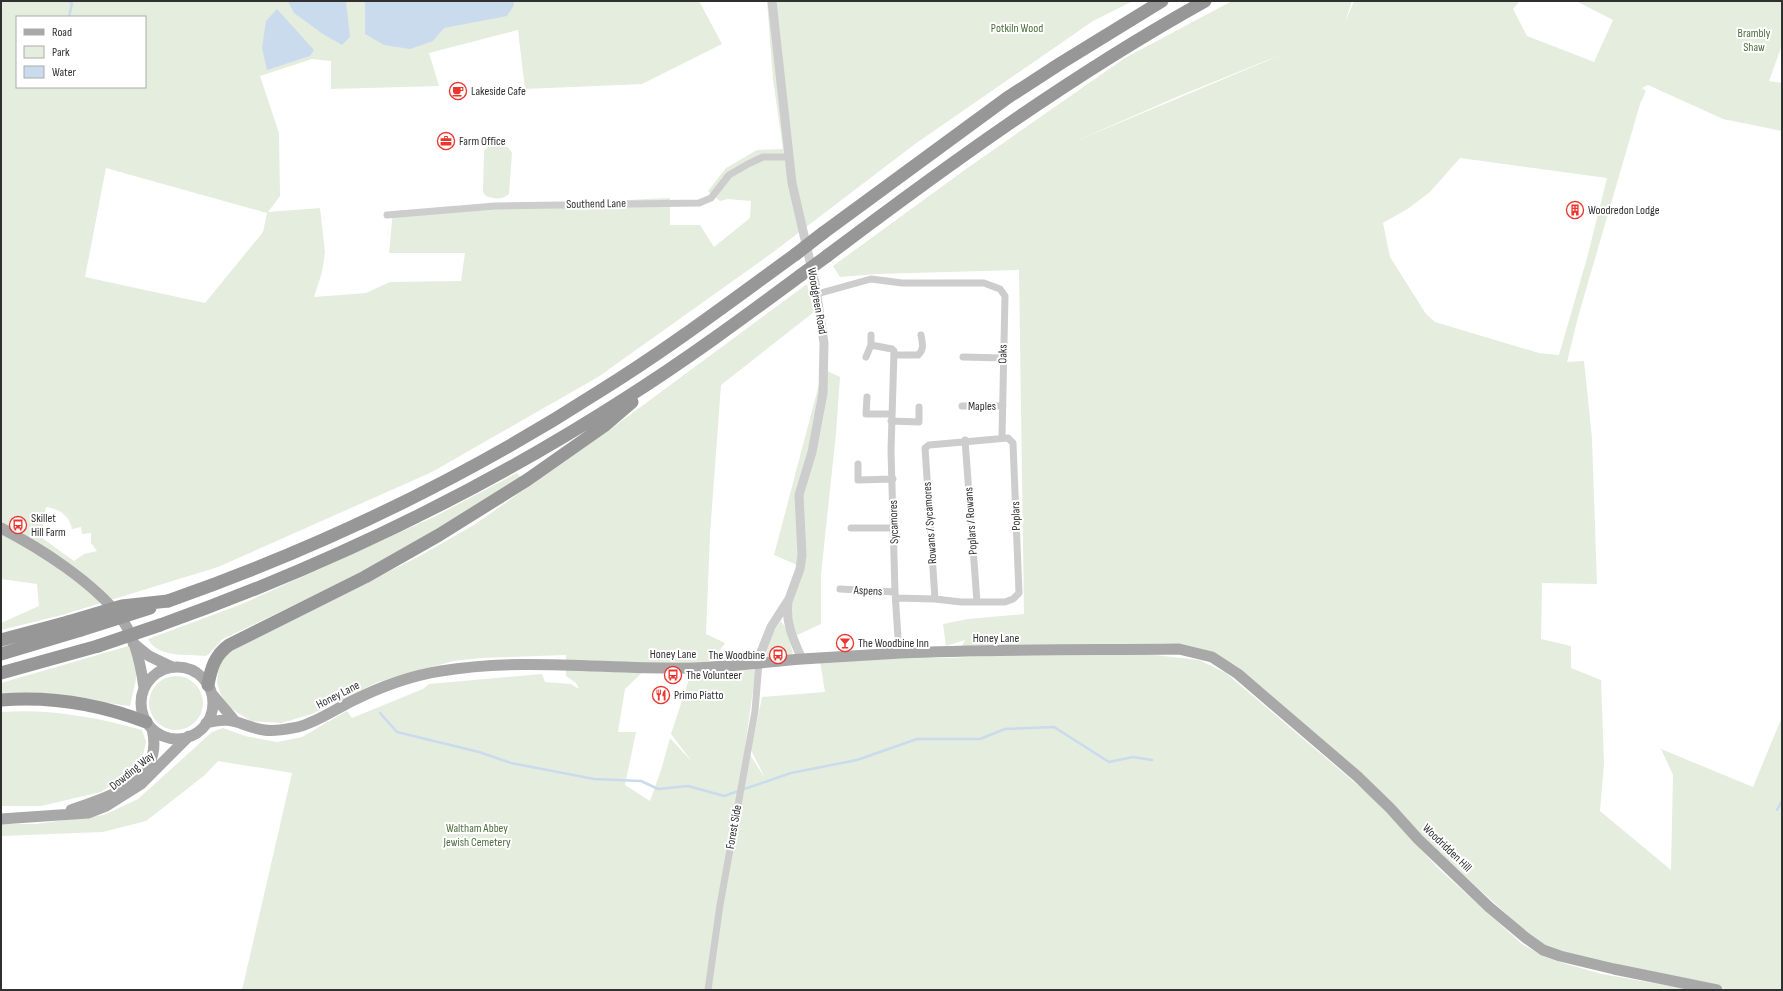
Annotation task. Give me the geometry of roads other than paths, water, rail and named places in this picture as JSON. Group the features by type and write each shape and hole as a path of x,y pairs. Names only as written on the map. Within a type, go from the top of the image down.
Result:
{"highway":[{"path":"1,654 81,630 236,577 311,545 417,495 485,460 568,412 638,366 796,254 1008,98 1061,62 1162,1"},
{"path":"1,673 98,646 160,625 298,571 363,543 441,505 546,447 662,375 800,276 963,155 1033,106 1105,59 1205,1"},
{"path":"210,689 215,660 223,649 371,574 485,508 604,426 662,375"},
{"path":"1,640 122,606 168,601"},
{"path":"1,700 51,700 82,704 112,710 149,725"}],"main road":[{"path":"1,528 65,566 121,618 133,643 142,673 144,688 141,707 149,725 168,738 179,738 196,733 206,723 212,711 210,689"},
{"path":"133,643 149,656 172,667"},
{"name":"Honey Lane","path":"206,723 221,720 234,720 264,730 279,730 300,726 317,720 354,700 397,681 439,671 472,667 515,664 678,668 716,667 802,659 959,651 1179,649 1197,652"},
{"name":"Woodridden Hill","path":"1197,652 1212,657 1238,674 1322,745 1390,808 1418,839 1489,907 1526,938 1543,950 1560,956 1614,969 1717,990"},
{"path":"144,688 155,674 172,667 180,667 191,670 199,675 234,720"},
{"name":"Dowding Way","path":"59,814 103,798 138,779 147,770 154,755 155,742 149,725"},
{"name":"Dowding Way","path":"1,820 59,814 88,813 106,806 141,784 189,736"}],"street":[{"name":"Woodgreen Road","path":"759,663 759,657 771,627 789,599 795,586 802,555 799,495 812,452 823,393 824,343 817,294 796,208 788,158 772,1"},
{"name":"Southend Lane","path":"387,215 496,206 698,203 711,198 729,175 748,164 763,157 788,158"},
{"name":"Oaks","path":"817,294 871,279 902,283 984,283 1000,289 1005,296 1002,438"},
{"path":"871,345 892,349 894,351 894,355 918,355 922,352 923,346 921,334"},
{"path":"866,357 871,345 871,335"},
{"name":"Sycamores","path":"894,355 890,452 893,479 896,595 900,654"},
{"path":"963,357 1003,358"},
{"path":"867,397 866,414 919,422 919,407"},
{"name":"Maples","path":"962,406 1003,406"},
{"path":"965,440 1002,438"},
{"name":"Poplars","path":"977,602 1005,602 1013,599 1019,593 1013,443 1008,438 1002,438"},
{"name":"Rowans / Sycamores","path":"935,599 925,448 928,445 965,440"},
{"name":"Poplars / Rowans","path":"965,440 977,602"},
{"path":"858,464 858,480 893,479"},
{"path":"851,528 894,528"},
{"name":"Aspens","path":"840,589 954,602 977,602"},
{"name":"Woodgreen Road","path":"789,599 787,619 802,659"},
{"name":"Forest Side","path":"708,990 720,905 755,711 759,663"}],"water":[{"path":"288,1 346,1 350,37 342,45 323,34 294,13"},
{"path":"365,1 513,1 514,5 507,16 444,28 433,41 410,49 384,45 365,34"},
{"path":"277,9 314,50 310,56 267,70 262,48 266,21"}],"waterway":[{"path":"68,1 72,3 69,16"},
{"path":"380,713 397,732 479,752 511,763 594,779 641,781 658,789 688,786 724,796 791,773 857,760 917,739 980,739 1005,729 1054,727 1109,762 1133,757 1152,760"},
{"path":"1777,810 1782,801"}],"place":[{"name":"Lakeside Cafe","path":"458,91"},
{"name":"Farm Office","path":"446,141"},
{"name":"Woodredon Lodge","path":"1575,210"},
{"name":"Skillet Hill Farm","path":"18,525"},
{"name":"The Woodbine Inn","path":"845,643"},
{"name":"The Woodbine","path":"778,655"},
{"name":"The Volunteer","path":"673,675"},
{"name":"Primo Piatto","path":"661,695"}],"park label":[{"name":"Potkiln Wood","path":"1017,28"},
{"name":"Brambly Shaw","path":"1754,40"},
{"name":"Waltham Abbey Jewish Cemetery","path":"477,835"}]}
